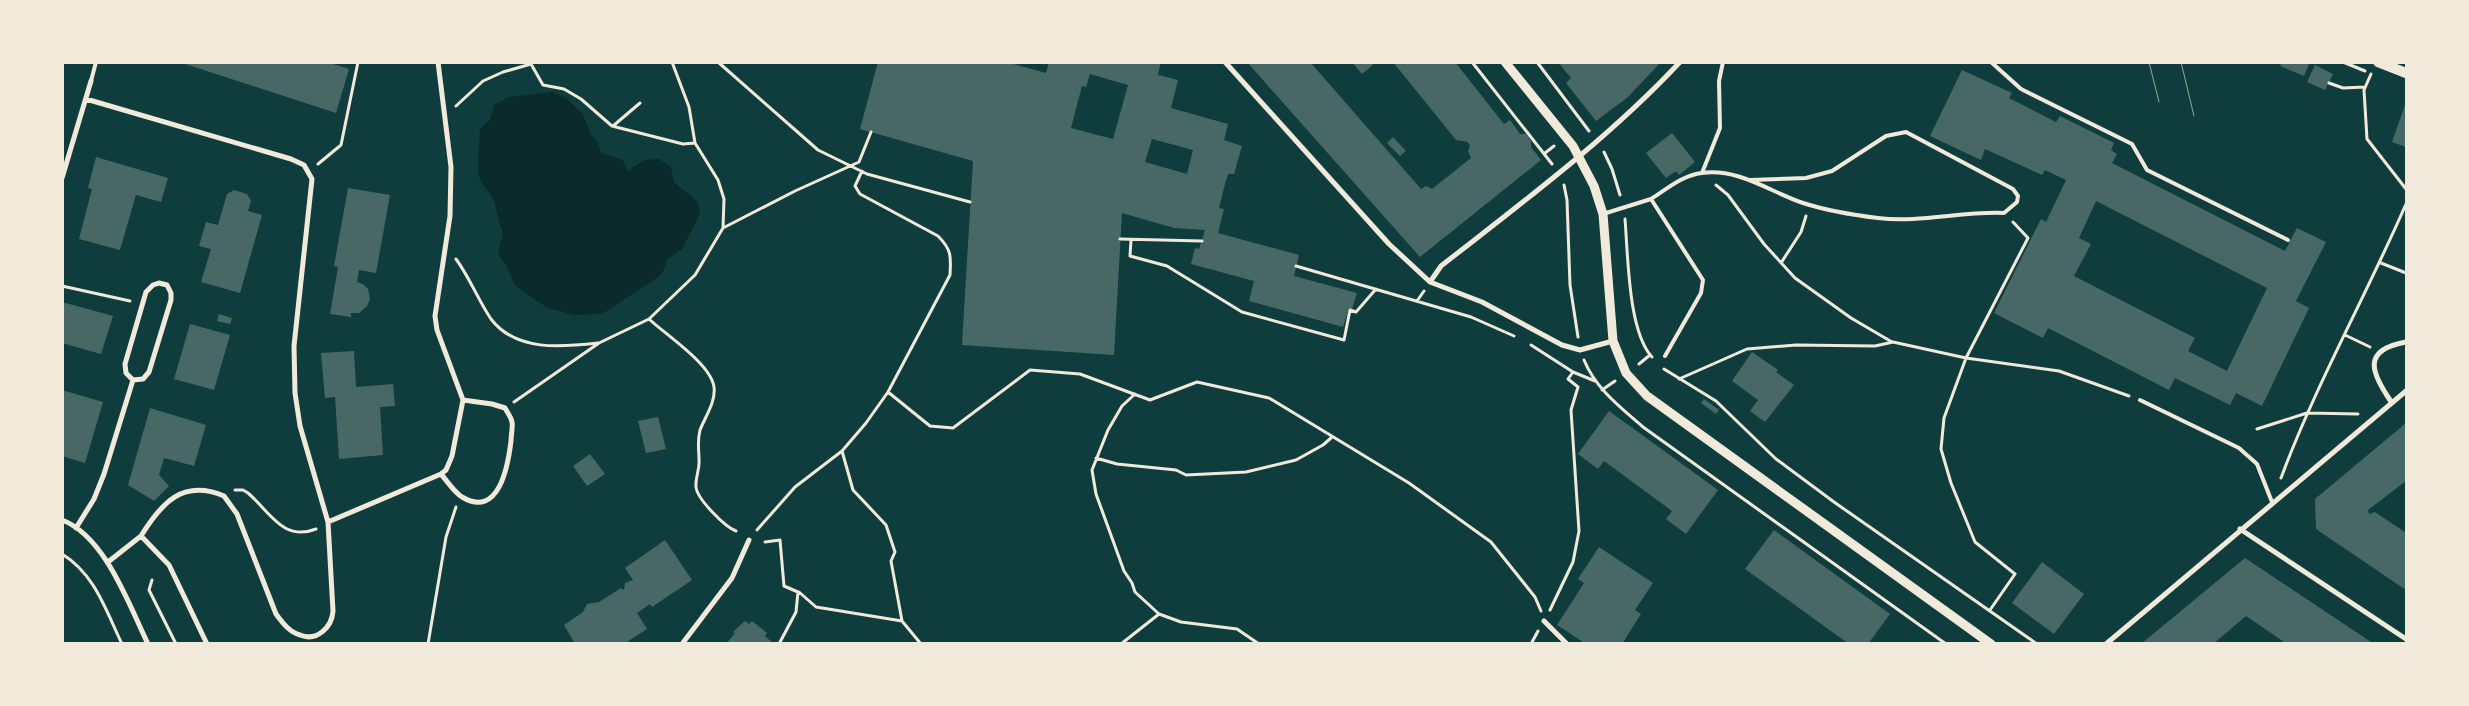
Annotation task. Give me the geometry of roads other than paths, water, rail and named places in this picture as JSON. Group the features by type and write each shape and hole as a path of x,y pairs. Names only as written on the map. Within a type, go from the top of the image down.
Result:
{"main road":[{"path":"2378,62 2406,72"}],"street":[{"path":"328,522 441,474 446,470 452,456 463,400 437,330 435,316 450,216 451,167 438,62"},
{"path":"1225,62 1389,244 1430,282 1482,302 1562,345 1580,350 1613,341"},
{"path":"1505,62 1579,156 1594,186 1603,214 1613,341 1626,373 1646,396 1991,644"},
{"path":"1430,282 1441,266 1579,156 1646,98 1680,62"},
{"path":"62,178 91,81"},
{"path":"86,99 291,159 308,170 312,179 294,346 295,393 300,426 328,522 333,615 324,631 310,637 300,636 290,630 276,614 237,514 227,497 202,490 182,492 164,506 142,536 108,562"},
{"path":"160,283 167,285 171,293 149,372 143,379 133,380 126,373 125,364 146,292 152,285 160,283"},
{"path":"2392,403 2375,375 2373,362 2379,352 2390,345 2406,342"},
{"path":"76,528 94,499 104,474 133,380"},
{"path":"2106,644 2272,502 2406,391"},
{"path":"441,474 460,496 478,502 488,499 501,487 509,454 512,423 505,408 463,400"},
{"path":"62,520 76,528 108,562 148,644"},
{"path":"2240,530 2406,639"},
{"path":"142,536 169,565 207,644"},
{"path":"682,644 732,578 749,540"},
{"path":"1544,621 1567,644"}],"lane":[{"path":"91,81 96,62"},
{"path":"1702,173 1720,128 1719,81 1724,62"},
{"path":"1991,62 2021,89 2132,144 2147,170 2288,240"},
{"path":"1603,214 1651,199 1685,177 1702,173 1724,173 1750,180 1802,203 1838,212 1881,218 2004,213 2018,202 2018,196 2013,189 1906,132 1886,136 1832,171 1806,178 1750,180"},
{"path":"1651,199 1703,280 1701,293 1666,356"},
{"path":"2140,400 2239,448 2257,464 2272,502"}],"water":[{"path":"552,92 566,98 583,114 591,135 597,141 601,153 623,160 628,171 644,160 659,159 671,167 674,182 697,201 700,210 698,219 682,249 667,260 663,272 602,314 574,315 548,308 514,284 506,265 498,255 503,232 494,201 479,176 480,129 490,120 494,105 509,97"}],"tram line":[{"path":"2149,62 2159,102"},
{"path":"2181,62 2194,116"}]}
